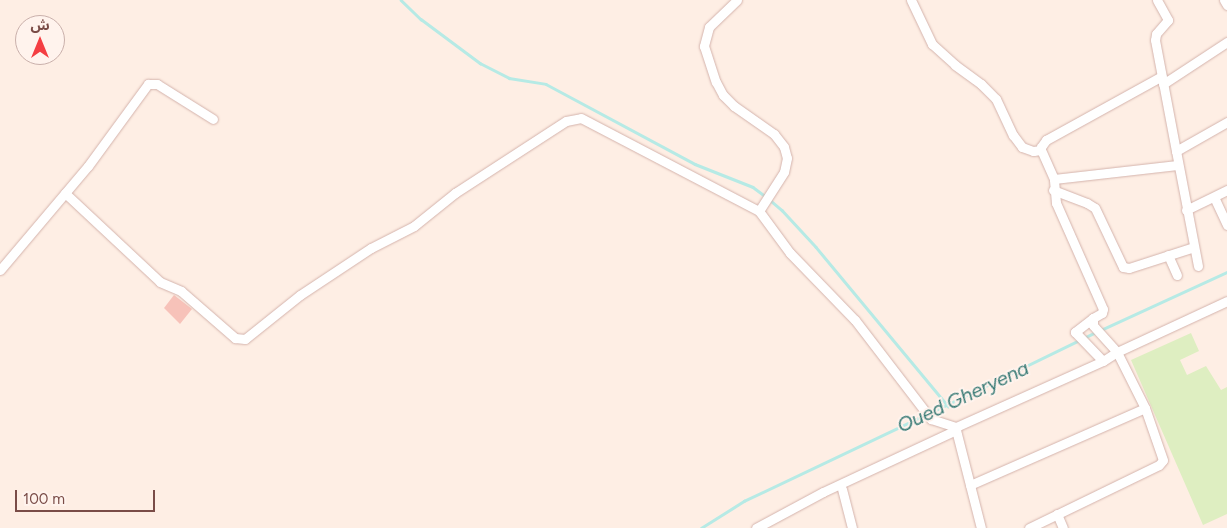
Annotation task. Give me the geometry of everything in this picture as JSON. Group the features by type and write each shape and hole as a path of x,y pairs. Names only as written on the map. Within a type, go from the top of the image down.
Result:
{"street":[{"path":"737,0 709,27 704,46 716,82 723,95 734,106 774,134 784,147 787,158 786,168 769,198 759,211"},
{"path":"911,0 932,44 955,65 982,84 996,98 1013,135 1022,148 1033,151 1041,150"},
{"path":"1157,0 1168,20 1156,34 1155,40 1177,164 1198,266"},
{"path":"1224,0 1227,5"},
{"path":"1103,361 1075,332 1093,322 1102,313 1103,309 1056,203 1053,190 1054,179 1041,147 1046,140 1163,80 1227,42"},
{"path":"0,270 65,193 148,84 157,84 213,119"},
{"path":"65,193 155,277 181,290 240,340 250,336 300,295 372,248 414,226 455,193 573,118 581,118 759,211 790,253 855,320 931,419 956,428"},
{"path":"1176,151 1227,122"},
{"path":"1054,179 1177,164"},
{"path":"1053,190 1087,203 1094,208 1123,267 1129,268 1194,247"},
{"path":"1186,210 1227,190"},
{"path":"1214,197 1227,225"},
{"path":"1168,255 1177,275"},
{"path":"756,528 823,492 1227,301"},
{"path":"1029,528 1159,465 1163,460 1145,408 1117,352 1093,322"},
{"path":"970,485 1145,408"},
{"path":"956,428 981,528"},
{"path":"842,489 852,528"},
{"path":"1057,514 1063,528"}],"green space":[{"path":"1191,333 1199,351 1180,360 1187,375 1206,366 1221,390 1227,387 1227,514 1203,525 1131,360"}],"building":[{"path":"174,295 192,309 180,324 164,308"}],"waterway":[{"path":"401,0 421,19 480,63 509,78 546,84 695,164 753,187 765,196"},
{"path":"770,200 782,210 816,247 948,406"},
{"name":"Oued Gheryena","path":"1101,330 1227,272"},
{"name":"Oued Gheryena","path":"930,413 1096,332"},
{"name":"Oued Gheryena","path":"701,528 744,501 925,415"}]}
